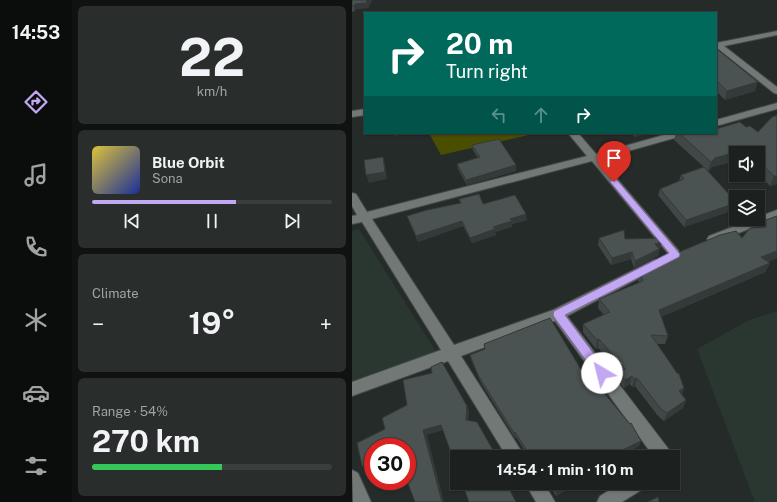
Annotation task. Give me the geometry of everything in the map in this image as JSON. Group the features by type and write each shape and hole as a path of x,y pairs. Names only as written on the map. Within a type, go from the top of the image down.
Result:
{"street":[{"path":"717,45 777,33"},
{"path":"717,45 777,91"},
{"path":"717,124 777,106"},
{"path":"352,114 364,112"},
{"path":"574,134 675,254"},
{"path":"358,219 594,158 678,134"},
{"path":"352,197 358,219 451,352 513,450"},
{"path":"704,242 777,214"},
{"path":"352,389 558,314 675,254 690,248"},
{"path":"558,314 659,450"},
{"path":"352,479 362,502"},
{"path":"538,490 546,502"},
{"path":"606,502 626,490"}],"shaded area":[{"path":"430,134 533,134 441,155"},
{"path":"359,229 436,352 352,384 352,231"},
{"path":"777,311 777,502 755,502 697,349 747,321"}],"building":[{"path":"352,0 367,0 366,3 355,4 352,6"},
{"path":"717,50 758,82 727,91 717,81"},
{"path":"777,115 777,176 774,176 765,167 765,146 729,146 729,154 715,158 711,162 680,134 717,134 717,129 740,122 746,127 750,126 758,132 772,117"},
{"path":"499,139 516,165 466,180 457,164 480,157 472,145"},
{"path":"383,157 385,172 366,175 364,160"},
{"path":"704,167 729,194 729,205 686,220 660,189 684,179 681,175"},
{"path":"479,194 483,204 515,195 526,214 510,219 512,221 493,227 495,229 470,238 462,221 416,236 407,216 461,203 459,199"},
{"path":"777,216 777,251 761,257 770,263 659,310 668,336 651,335 679,374 684,388 679,391 686,400 667,413 661,409 637,378 634,379 632,376 625,380 618,371 625,369 599,339 597,340 583,324 610,312 599,299 643,281 640,271 667,257 720,235 736,231 742,238 750,228 766,227 766,220"},
{"path":"624,230 625,239 660,238 662,242 655,244 659,249 635,261 632,252 612,258 599,238"},
{"path":"550,318 582,371 584,370 588,377 601,379 609,391 604,393 630,424 631,423 641,441 622,450 527,450 515,432 514,433 478,375 470,355 485,349 484,344"},
{"path":"442,362 467,406 466,420 477,422 493,450 450,450 441,425 423,430 442,502 415,502 410,490 416,490 416,438 367,438 385,429 382,418 407,405 403,380 432,373 431,367"},
{"path":"364,440 364,465 362,466 357,443"},
{"path":"465,490 510,490 516,502 469,502"},
{"path":"658,497 659,502 648,502"}],"route":[{"path":"602,373 558,314 675,254 614,182"}]}
